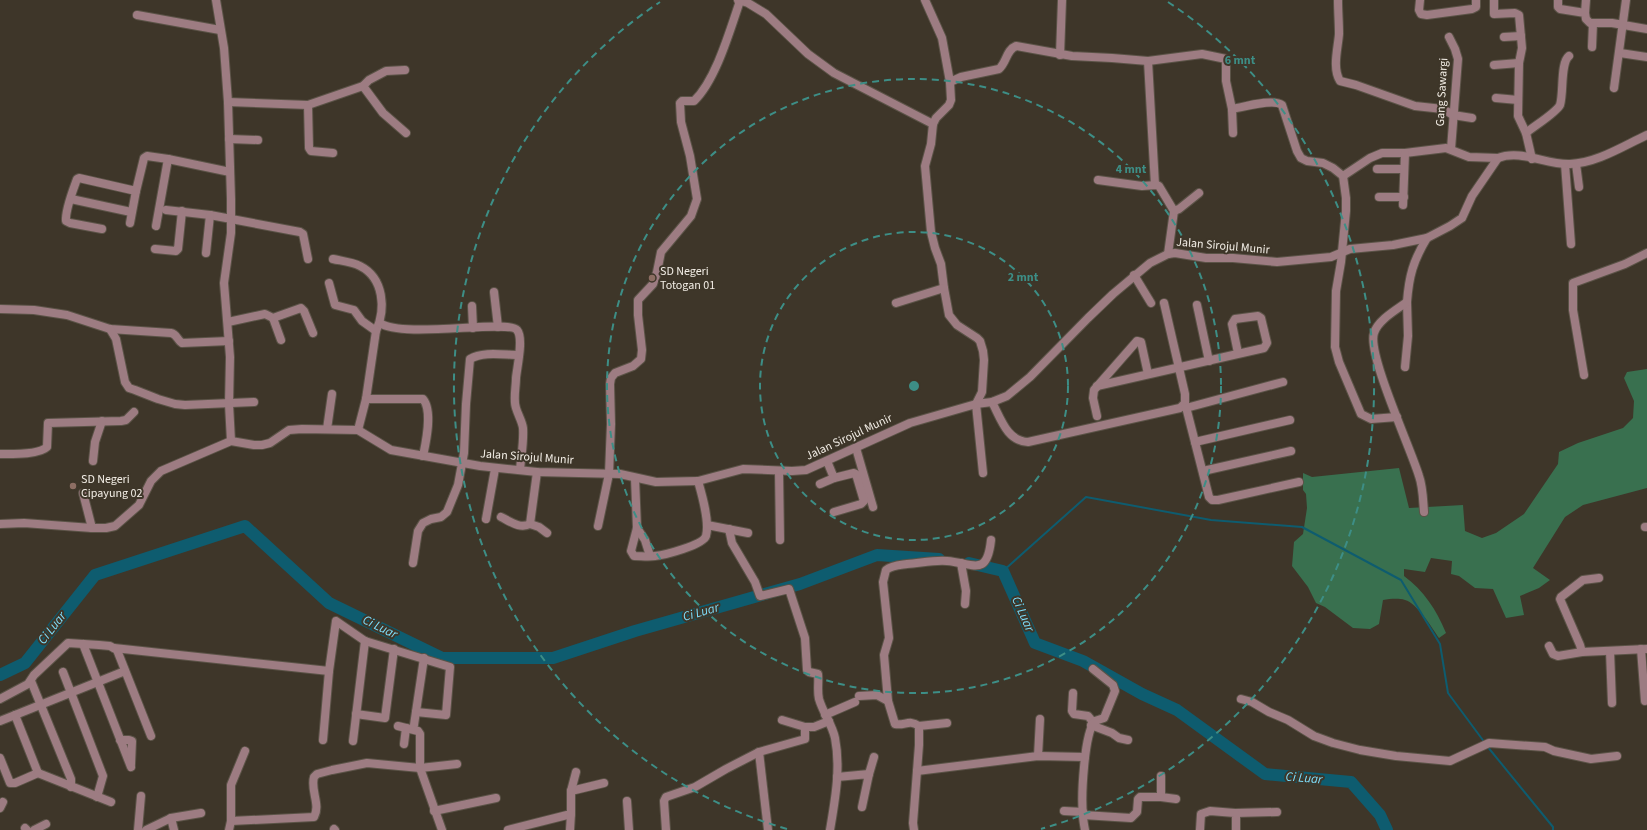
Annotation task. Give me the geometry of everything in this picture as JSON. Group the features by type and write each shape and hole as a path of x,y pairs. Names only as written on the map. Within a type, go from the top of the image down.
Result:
{"street":[{"path":"0,524 24,523 106,528 118,524 138,504 151,481 158,473 231,442 229,404 231,370 224,283 230,246 231,219 228,102 224,48 216,0"},
{"path":"598,526 609,474 611,424 609,390 611,378 615,373 633,366 641,360 642,350 638,300 653,284 661,252 691,216 697,199 690,156 681,122 680,103 682,101 694,101 701,93 722,55 739,0 748,3 766,14 808,54 834,73 933,124"},
{"path":"925,0 942,38 950,82 951,100 949,105 936,118 933,124 931,144 924,171 931,232 934,248 941,264 949,315 957,325 977,338 981,346 984,360 982,392 976,404 983,473"},
{"path":"1060,55 1062,0"},
{"path":"1338,0 1339,35 1337,73 1340,81 1356,85 1415,106 1443,109 1453,115 1472,118"},
{"path":"1420,0 1420,12 1421,14 1426,15 1472,9 1476,7 1476,0"},
{"path":"1494,0 1494,14 1516,13 1519,15 1522,48 1519,63 1518,116 1526,133 1532,159"},
{"path":"1558,0 1558,7 1562,10 1585,13"},
{"path":"1586,0 1585,13 1587,22 1612,23 1622,26 1647,29"},
{"path":"1614,88 1620,53 1626,0"},
{"path":"137,15 220,30"},
{"path":"1592,46 1593,23"},
{"path":"1504,37 1521,36"},
{"name":"Gang Sawargi","path":"1449,37 1458,59 1457,90 1453,115 1451,149"},
{"path":"950,82 961,77 999,69 1010,50 1016,46 1033,48 1060,55 1148,61 1202,54 1225,58 1227,61 1226,88 1232,109 1233,133"},
{"path":"1620,53 1647,57"},
{"path":"1526,133 1558,108 1563,88 1565,61 1569,56"},
{"path":"1148,61 1155,185"},
{"path":"1494,65 1519,63"},
{"path":"228,102 308,105 362,86 386,71 405,70"},
{"path":"362,86 383,113 406,133"},
{"path":"1496,98 1518,100"},
{"path":"1232,109 1271,102 1280,103 1282,105 1297,151 1302,158 1306,161 1323,162 1343,176 1346,211 1342,254 1336,291 1334,340 1338,362 1361,414 1371,419 1397,417"},
{"path":"308,105 309,148 311,151 333,153"},
{"path":"1343,176 1376,154 1405,153 1446,148 1469,157 1498,158 1507,155 1515,155 1565,164 1576,164 1605,155 1647,135"},
{"path":"229,139 258,140"},
{"path":"1379,197 1404,201 1405,153"},
{"path":"130,223 136,191 144,158 146,156 230,172"},
{"name":"Jalan Sirojul Munir","path":"231,442 254,446 262,445 270,443 291,430 358,430 391,450 495,469 609,474 656,482 698,481 743,469 779,471 806,470 910,423 976,404 992,402 1007,396 1030,377 1088,318 1134,275 1150,263 1168,254 1175,253 1206,258 1233,258 1272,262 1316,259 1342,254 1350,249 1393,245 1427,238 1462,218 1472,196 1498,158"},
{"path":"156,226 168,159"},
{"path":"1565,164 1571,244"},
{"path":"1576,164 1578,187"},
{"path":"1377,169 1404,169"},
{"path":"102,229 68,222 66,216 76,179 80,177 136,191"},
{"path":"1098,180 1142,186 1157,185 1162,190 1174,211 1168,254"},
{"path":"1174,211 1199,193"},
{"path":"71,199 131,212"},
{"path":"166,210 210,215 302,232 308,259"},
{"path":"156,249 176,251 178,249 182,211"},
{"path":"206,253 210,215"},
{"path":"1405,367 1408,336 1408,284 1411,268 1427,238"},
{"path":"1584,375 1573,310 1573,283 1625,264 1647,253"},
{"path":"333,259 361,267 370,274 376,281 382,298 382,309 366,399 358,430"},
{"path":"1134,275 1151,302"},
{"path":"329,284 335,304 354,310 362,321 378,327 410,329 498,327 514,328 517,330 520,341 515,405 523,428 520,470"},
{"path":"896,303 944,288"},
{"path":"494,292 498,327"},
{"path":"1407,302 1387,317 1374,332 1373,340 1377,361 1420,476 1424,512"},
{"path":"1164,303 1185,394 1185,406 1209,497 1212,500 1218,500 1298,482"},
{"path":"1197,305 1209,361"},
{"path":"472,306 473,328"},
{"path":"273,318 301,308 304,311 313,333"},
{"path":"0,309 34,310 67,315 110,329 171,333 175,335 182,343 229,341"},
{"path":"228,322 265,314 273,318 281,340"},
{"path":"1097,386 1209,361 1266,346 1267,343 1261,318 1258,316 1255,315 1235,319 1233,322 1232,324 1238,353"},
{"path":"110,329 116,339 125,382 129,388 158,399 180,404 229,404 254,402"},
{"path":"1097,416 1093,394 1097,386 1137,341 1141,342 1148,374"},
{"path":"413,564 418,531 423,523 430,519 440,517 447,512 454,496 462,463 470,359 476,356 486,355 519,355"},
{"path":"1113,368 1116,381"},
{"path":"992,402 1007,431 1014,439 1021,442 1028,442 1180,408 1283,382"},
{"path":"327,429 332,394"},
{"path":"366,399 423,399 427,406 428,421 423,456"},
{"path":"0,454 28,453 43,450 47,444 48,423 126,420 134,412"},
{"path":"1195,442 1290,420"},
{"path":"93,461 95,442 102,421"},
{"path":"856,448 873,508"},
{"path":"1202,471 1291,452"},
{"path":"827,461 834,478"},
{"path":"486,519 495,469"},
{"path":"779,471 780,540"},
{"path":"530,524 537,472"},
{"path":"820,484 834,478 854,473 856,474 864,501 861,504 834,512"},
{"path":"635,478 637,528 631,553 634,556 650,556 675,551 701,542 706,537 707,525 698,481"},
{"path":"83,493 92,528"},
{"path":"501,517 519,526 526,526 530,524 539,527 547,533"},
{"path":"707,525 748,533"},
{"path":"637,528 645,540 650,556"},
{"path":"729,529 732,543 755,582 760,596 789,589 805,638 807,670 818,674 818,696 834,736 836,748 838,777 830,830"},
{"path":"947,723 919,726 912,722 895,724 888,701 884,655 889,638 883,582 886,570 892,566 929,561 961,563 970,566 980,565 990,555 991,540"},
{"path":"961,563 966,590 965,604"},
{"path":"1582,652 1560,599 1583,580 1599,578"},
{"path":"323,740 329,671 336,621 365,641 450,667 446,715 416,712"},
{"path":"353,741 365,641"},
{"path":"0,699 23,688 63,646 68,643 329,671"},
{"path":"83,644 120,740"},
{"path":"1549,646 1555,656 1582,652 1644,649 1645,701"},
{"path":"114,648 117,650 151,736"},
{"path":"356,714 385,718 394,649"},
{"path":"1610,651 1612,703"},
{"path":"404,744 406,726 416,712 424,658"},
{"path":"1092,724 1104,718 1115,691 1113,685 1093,670"},
{"path":"0,721 125,671"},
{"path":"63,672 103,776 97,796"},
{"path":"31,681 42,704 71,779 71,786"},
{"path":"1073,693 1072,711 1074,714 1088,716 1092,724 1085,757 1083,813 1085,830"},
{"path":"782,720 805,727 814,727 857,699 877,695 888,701"},
{"path":"1241,699 1252,702 1269,712 1288,720 1314,736 1333,743 1360,750 1396,756 1450,761 1485,744 1545,746 1554,751 1591,759 1616,756"},
{"path":"15,715 38,774"},
{"path":"1038,756 1040,720"},
{"path":"1092,724 1112,733 1119,738 1128,740"},
{"path":"406,726 418,731 420,734 420,768 442,830"},
{"path":"914,830 913,818 919,726"},
{"path":"666,830 664,801 666,797 695,787 760,752 805,739 805,727"},
{"path":"229,830 231,821 231,785 244,751"},
{"path":"760,752 768,830"},
{"path":"917,771 1038,756 1085,757"},
{"path":"862,807 874,757"},
{"path":"0,758 10,783 15,783 38,774 111,802"},
{"path":"231,821 314,817 317,807 312,786 314,777 317,774 332,770 367,763 420,768 457,764"},
{"path":"570,830 571,791 576,772"},
{"path":"838,777 869,774"},
{"path":"1161,776 1161,797"},
{"path":"571,791 604,783"},
{"path":"138,830 141,796"},
{"path":"1064,811 1131,818 1137,812 1139,798 1161,797 1176,799"},
{"path":"434,811 496,798"},
{"path":"627,801 629,830"},
{"path":"1200,830 1202,813 1210,810 1235,813 1277,812"},
{"path":"146,830 171,818 201,813"},
{"path":"1235,813 1236,830"},
{"path":"508,830 571,814"},
{"path":"171,818 174,830"},
{"path":"34,830 46,824"}],"green space":[{"path":"1647,369 1647,488 1583,505 1565,517 1533,568 1550,580 1539,588 1520,596 1524,615 1506,618 1493,589 1475,588 1459,576 1451,574 1452,561 1431,558 1425,572 1404,569 1404,576 1418,588 1429,601 1446,633 1439,638 1424,616 1410,602 1397,599 1383,600 1379,624 1370,629 1353,628 1325,607 1316,603 1308,587 1292,566 1294,542 1303,534 1307,508 1306,494 1303,490 1303,473 1312,477 1399,468 1409,508 1463,505 1465,531 1482,538 1496,533 1524,514 1558,464 1559,452 1578,443 1623,428 1633,418 1634,401 1624,378 1627,372"}],"waterway":[{"path":"1003,571 1086,497 1211,520 1302,527 1401,580 1440,644 1448,693 1485,743"},
{"name":"Ci Luar","path":"0,675 25,663 95,575 245,526 329,603 442,658 553,658 635,631 800,584 877,555 939,559"},
{"name":"Ci Luar","path":"969,563 1003,571 1035,643 1083,661 1142,694 1177,710 1265,774 1351,782 1380,815 1387,830"},
{"path":"1487,746 1553,827 1553,830"}],"place":[{"name":"SD Negeri Totogan 01","path":"652,278"},
{"name":"SD Negeri Cipayung 02","path":"73,486"}]}
